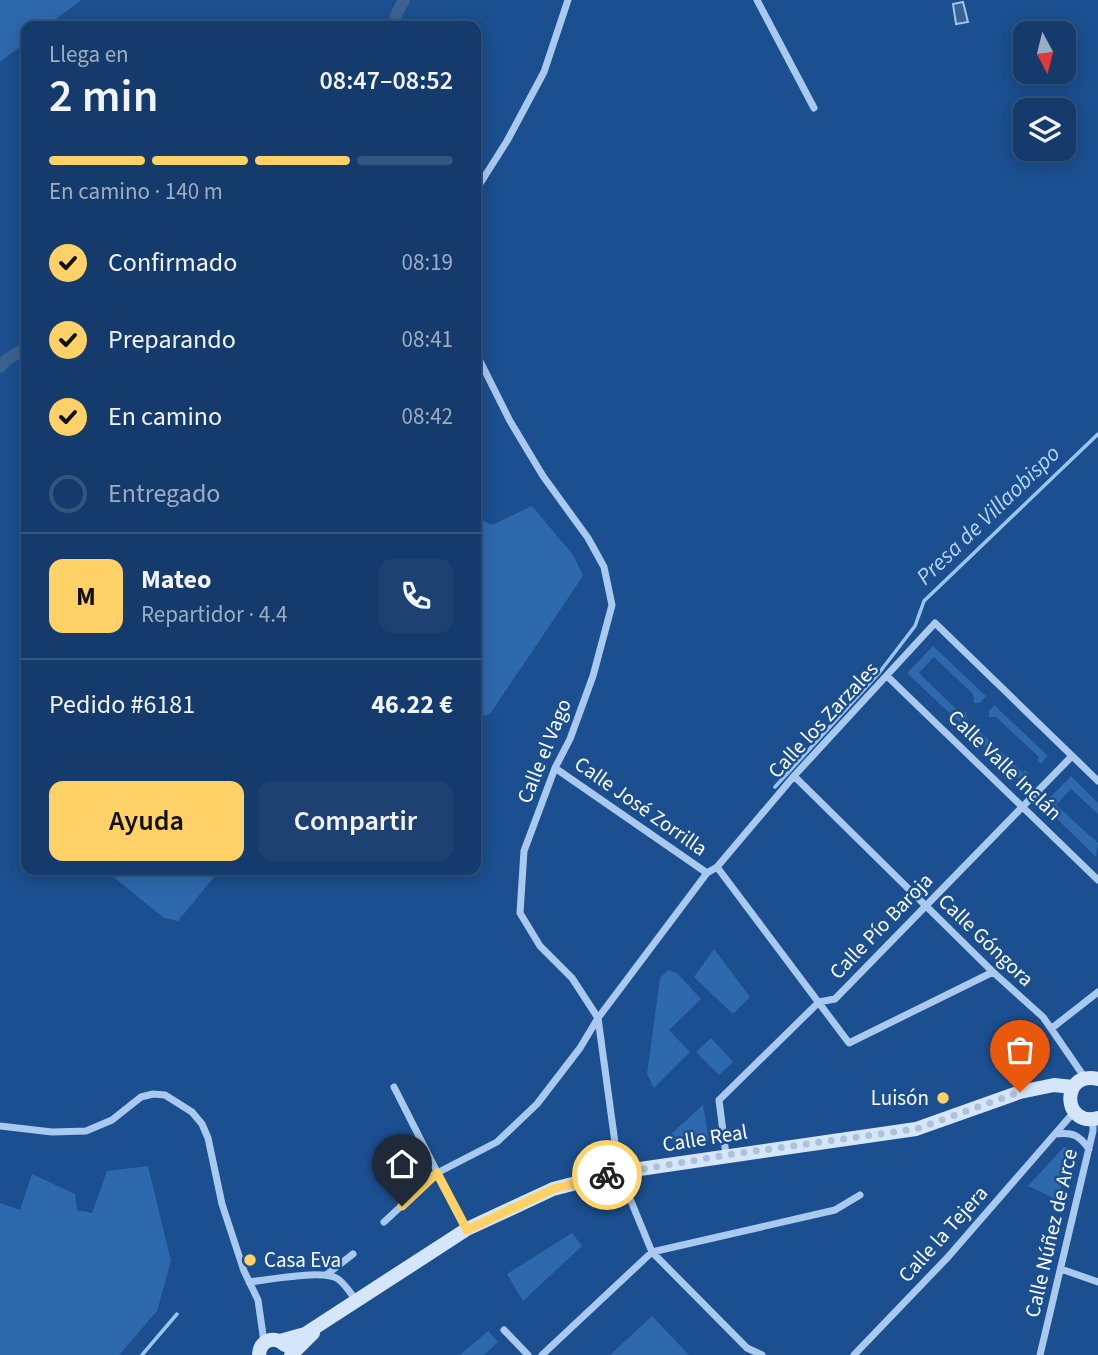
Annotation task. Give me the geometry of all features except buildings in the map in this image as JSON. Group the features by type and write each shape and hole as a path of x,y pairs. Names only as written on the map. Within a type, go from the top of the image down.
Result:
{"street":[{"path":"481,182 507,141 544,72 568,0"},
{"path":"757,0 814,108"},
{"name":"Calle el Vago","path":"481,363 510,421 544,476 588,538 604,567 612,605 593,676 524,851 520,913 540,946 572,978 598,1018 620,1172 652,1252"},
{"name":"Calle los Zarzales","path":"384,1222 437,1173 497,1142 537,1104 707,873 717,867 794,776 935,623 1098,781"},
{"name":"Calle Valle Inclán","path":"887,676 1098,880"},
{"name":"Calle Pío Baroja","path":"726,1155 719,1100 819,1002 835,999 1072,756"},
{"name":"Calle José Zorrilla","path":"555,768 707,873"},
{"name":"Calle Góngora","path":"794,776 1052,1028 1090,1080"},
{"path":"717,867 849,1043 993,972"},
{"path":"1052,1028 1098,992"},
{"path":"1090,1080 1070,1100 1074,1112 1086,1119 1096,1119"},
{"name":"Calle Real","path":"262,1349 272,1339 280,1341 305,1334 467,1230 553,1189 620,1172 916,1129 1020,1092 1090,1080"},
{"path":"394,1087 467,1230"},
{"path":"0,1126 52,1132 86,1131 112,1120 141,1097 165,1095 181,1104 202,1124 208,1138 222,1204 249,1282 258,1300 262,1349"},
{"name":"Calle la Tejera","path":"854,1355 948,1257 1074,1112"},
{"name":"Calle Núñez de Arce","path":"1040,1355 1096,1119"},
{"path":"1056,1134 1071,1133 1081,1138 1089,1149"},
{"path":"542,1355 652,1252 835,1210 860,1195"},
{"path":"652,1252 747,1348 762,1355"},
{"path":"326,1275 353,1254"},
{"path":"1061,1269 1098,1282"},
{"path":"249,1282 326,1275 337,1278 356,1300"},
{"name":"Calle Real","path":"289,1355 329,1317"},
{"path":"504,1330 528,1355"},
{"path":"280,1341 289,1355"}],"shaded area":[{"path":"0,0 81,0 54,21 21,21 21,46 0,62"},
{"path":"963,2 968,22 956,24 953,4"},
{"path":"532,506 574,556 583,576 490,714 481,717 481,520 492,525"},
{"path":"933,646 986,696 980,703 974,703 973,694 934,657 919,673 958,711 966,712 967,718 961,724 907,673"},
{"path":"994,705 1048,756 1041,764 1037,760 1039,757 996,717 989,717 989,711"},
{"path":"973,725 980,725 980,732 1023,773 1025,770 1029,774 1022,782 968,731"},
{"path":"1071,776 1098,803 1098,814 1071,789 1056,805 1098,843 1096,857 1043,805"},
{"path":"111,875 216,875 178,921 164,918"},
{"path":"714,949 750,997 733,1014 694,977"},
{"path":"668,970 677,973 701,999 669,1030 690,1052 654,1088 647,1074 660,978"},
{"path":"711,1038 733,1062 719,1075 696,1052"},
{"path":"703,1105 709,1141 675,1147 671,1134"},
{"path":"1064,1147 1070,1150 1058,1200 1028,1186"},
{"path":"148,1166 171,1261 157,1311 119,1355 0,1355 0,1203 20,1210 32,1174 75,1194 77,1210 92,1213 107,1171"},
{"path":"572,1233 582,1246 523,1301 507,1274"},
{"path":"652,1316 689,1355 610,1355"},
{"path":"488,1331 498,1342 484,1355 460,1355"}],"waterway":[{"path":"395,21 404,0"},
{"path":"0,367 21,351"},
{"name":"Presa de Villaobispo","path":"775,787 879,673 915,626 924,601 1098,434"},
{"name":"Presa de Villaobispo","path":"142,1355 177,1314"}],"way so far":[{"path":"607,1175 726,1155 916,1129 1020,1092"}],"place":[{"name":"Luisón","path":"943,1098"},
{"name":"Casa Eva","path":"250,1260"}],"route":[{"path":"402,1206 437,1173 467,1230 553,1189 607,1175"}]}
